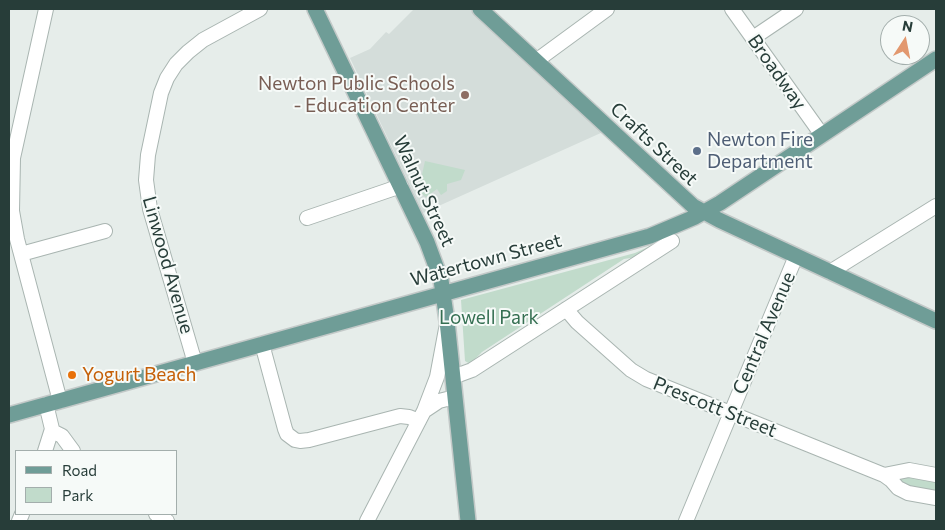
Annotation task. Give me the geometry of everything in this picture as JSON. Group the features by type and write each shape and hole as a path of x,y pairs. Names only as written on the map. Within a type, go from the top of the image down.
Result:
{"main road":[{"name":"Walnut Street","path":"315,9 430,249 440,275 448,321 452,377 468,521"},
{"name":"Crafts Street","path":"480,9 689,203 796,256 936,321"},
{"name":"Watertown Street","path":"9,415 650,236 720,203 936,59"}],"street":[{"path":"45,450 52,432 53,403 13,217 12,165 46,9"},
{"name":"Linwood Avenue","path":"195,362 150,209 146,180 148,155 161,93 167,78 176,64 203,40 260,9"},
{"name":"Broadway","path":"732,9 822,135"},
{"path":"753,38 796,9"},
{"path":"536,61 599,11"},
{"path":"307,218 400,186"},
{"path":"830,272 936,206"},
{"path":"21,254 106,231"},
{"path":"452,377 472,370 672,241"},
{"name":"Central Avenue","path":"686,521 796,256"},
{"name":"Prescott Street","path":"566,309 577,322 634,372 650,381 884,476 892,480 898,488 908,493 936,498"},
{"path":"367,521 422,416 436,377 448,321"},
{"path":"262,344 285,428 287,434 294,440 310,440 400,416 422,416 439,401 454,397"},
{"path":"52,432 62,436 72,450"},
{"path":"884,476 909,470 936,475"}],"shaded area":[{"name":"Newton Public Schools - Education Center","path":"414,9 470,9 603,132 423,213 350,58 370,49 386,32 389,34"}],"green space":[{"path":"425,161 465,170 461,180 447,184 447,191 441,195 437,189 426,197 420,193 419,188"},
{"name":"Lowell Park","path":"666,239 637,257 624,259 482,352 470,364 465,361 461,300 635,253"},
{"path":"904,475 936,482 936,493 903,485 899,481 900,477"}],"place":[{"name":"Newton Public Schools - Education Center","path":"465,95"},
{"name":"Newton Fire Department","path":"697,151"},
{"name":"Yogurt Beach","path":"72,375"}]}
